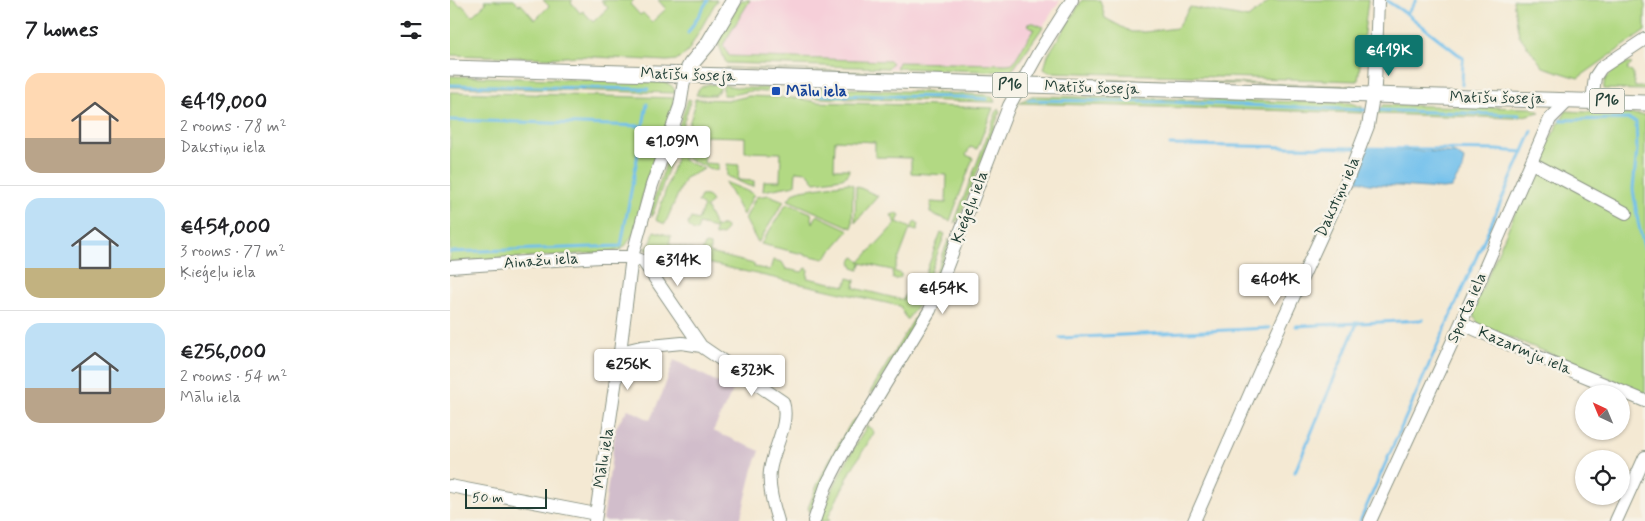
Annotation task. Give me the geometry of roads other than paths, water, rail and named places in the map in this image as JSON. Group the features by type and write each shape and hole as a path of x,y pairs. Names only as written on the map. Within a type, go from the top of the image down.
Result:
{"main road":[{"name":"Mālu iela","path":"685,75 708,44 734,0"},
{"name":"Matīšu šoseja","path":"450,68 1645,103"}],"street":[{"name":"Ķieģeļu iela","path":"814,521 826,486 842,455 930,310 1010,106 1072,0"},
{"name":"Dakstiņu iela","path":"1194,521 1255,381 1348,178 1368,126 1374,96 1378,0"},
{"path":"1592,101 1595,77 1601,68 1645,39"},
{"name":"Mālu iela","path":"595,518 632,258 652,184 681,101 685,75"},
{"name":"Sporta iela","path":"1370,521 1461,323 1550,119 1569,100"},
{"path":"1532,163 1626,213"},
{"name":"Ainažu iela","path":"450,267 600,257 632,258"},
{"path":"632,258 643,261 701,346 784,402 786,409 782,430 770,471 772,500 778,521"},
{"name":"Kazarmju iela","path":"1461,323 1511,347 1645,401"},
{"path":"620,352 640,347 682,343 701,346"},
{"path":"1616,521 1645,457"},
{"path":"450,486 595,518"}],"water":[{"path":"1369,148 1455,153 1464,159 1462,170 1451,188 1369,184 1353,179 1356,160"}],"waterway":[{"path":"688,33 708,0"},
{"path":"1407,14 1416,0"},
{"path":"1387,1 1407,14 1463,58 1462,85"},
{"path":"450,85 648,89"},
{"path":"819,95 987,99"},
{"path":"1028,100 1168,102 1366,110"},
{"path":"450,252 621,246 647,104"},
{"path":"1375,110 1519,115"},
{"path":"1560,120 1628,119 1636,122 1637,149 1633,189 1645,251"},
{"path":"450,120 643,126"},
{"path":"1360,521 1532,131"},
{"path":"1170,145 1357,148"},
{"path":"1363,148 1523,152"},
{"path":"1296,326 1423,320"},
{"path":"1295,472 1357,323"},
{"path":"1060,338 1269,328"}],"place":[{"name":"Mālu iela","path":"776,91"}]}
